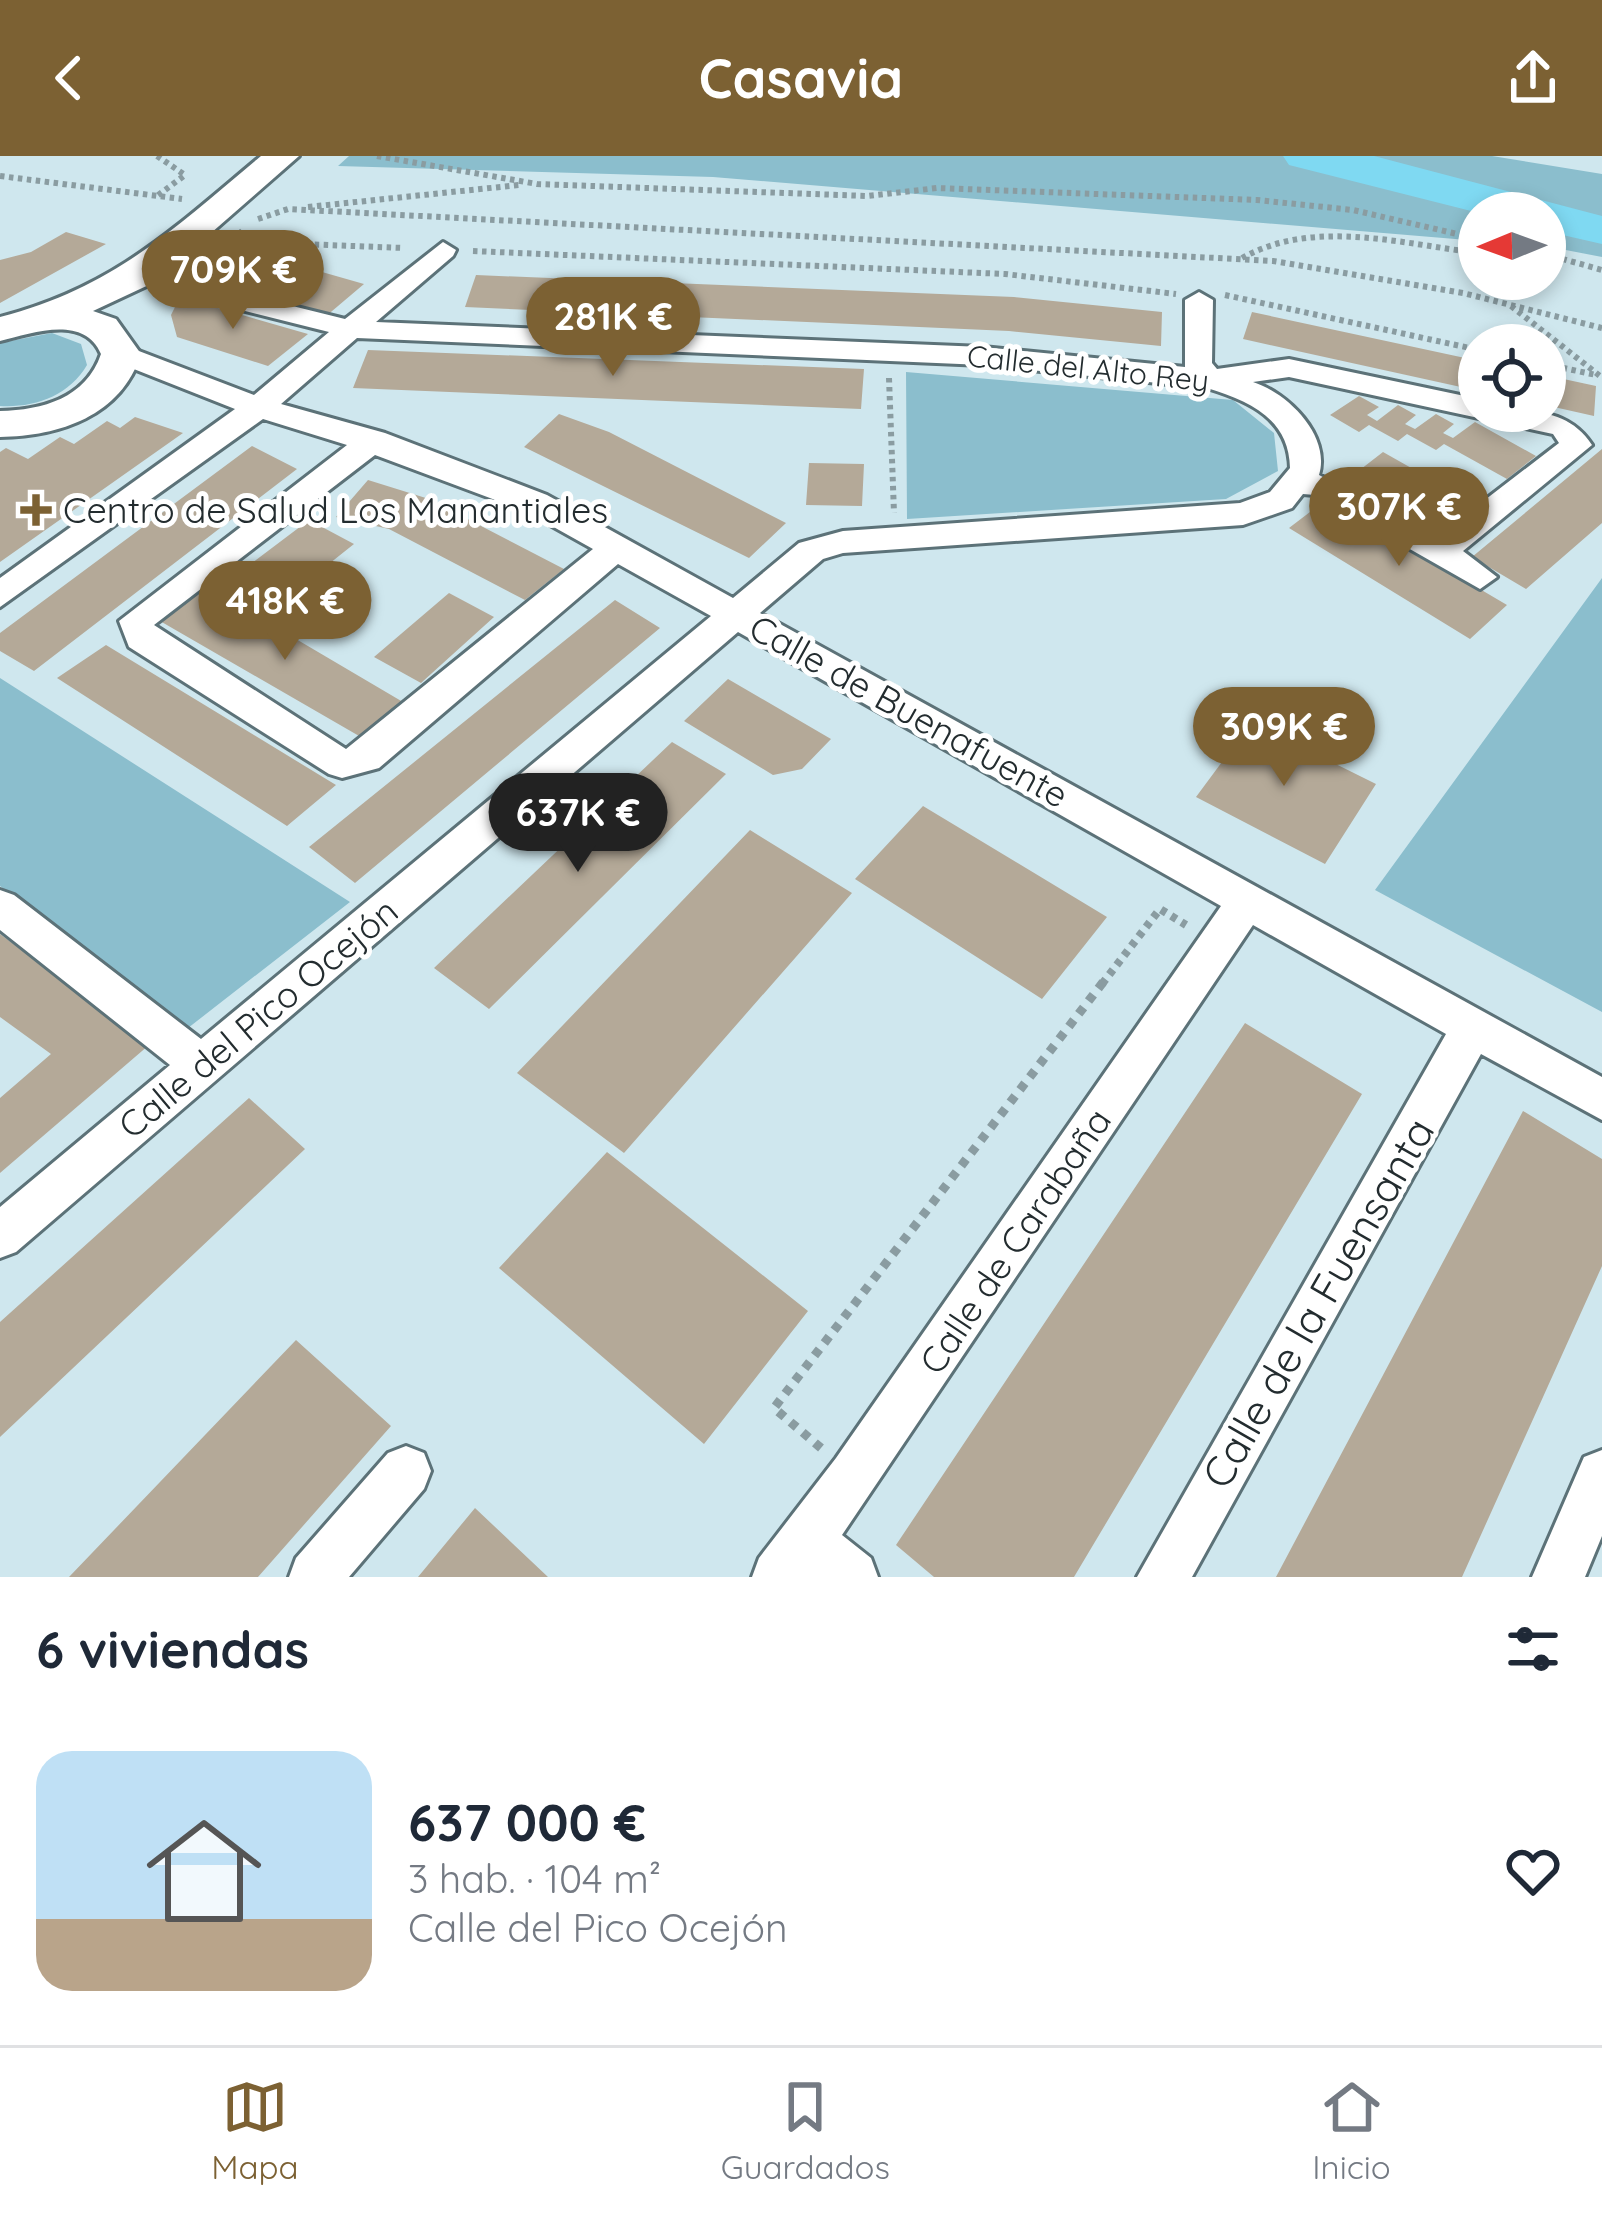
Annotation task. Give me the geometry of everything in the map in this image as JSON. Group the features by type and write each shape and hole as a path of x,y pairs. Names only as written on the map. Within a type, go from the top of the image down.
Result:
{"street":[{"path":"0,329 44,318 142,274 276,161"},
{"path":"0,596 260,406 443,250"},
{"path":"3,426 69,411 100,392 116,373 116,344 142,274"},
{"name":"Calle del Alto Rey","path":"180,286 351,329 1030,359 1210,379 1253,392 1295,426 1307,451 1300,483"},
{"path":"1199,300 1197,364 1210,379 1288,368 1458,404"},
{"path":"44,318 83,320 116,344"},
{"name":"Calle de Buenafuente","path":"116,344 189,386 374,440 536,503 1602,1100"},
{"name":"Calle de Buenafuente","path":"100,392 189,386"},
{"path":"1440,552 1577,445 1566,431"},
{"path":"374,440 136,621 141,638 342,764 366,758 616,548"},
{"path":"736,613 812,551 894,538 1243,514 1274,504 1300,483 1323,486 1480,577"},
{"name":"Calle del Pico Ocejón","path":"0,1236 736,613"},
{"name":"Calle de Carabaña","path":"792,1558 854,1476 1247,902"},
{"path":"0,907 202,1065"},
{"name":"Calle de la Fuensanta","path":"1163,1577 1472,1029"},
{"path":"315,1577 406,1471"},
{"path":"1558,1577 1602,1475"},
{"path":"792,1558 852,1577"}],"path":[{"path":"0,176 157,196 185,175 161,156"},
{"path":"377,156 537,184"},
{"path":"1458,234 1353,210 1257,200 937,188 868,196 537,184 384,195 288,209 232,226 250,242 1005,274 1199,300 1218,293 1458,345"},
{"path":"288,209 1241,259 1369,275 1602,328"},
{"path":"1241,259 1254,249 1319,237 1370,238 1458,250"},
{"path":"1566,260 1602,270"},
{"path":"1508,304 1601,377"},
{"path":"888,352 894,538"},
{"path":"1566,369 1601,377"},
{"path":"854,1476 774,1408 1160,909 1218,944"}],"shaded area":[{"path":"349,156 1492,156 1602,174 1602,257 1566,250 1566,192 1458,192 1458,239 713,177 338,166"},
{"path":"52,333 81,344 87,365 71,385 50,398 0,406 0,343"},
{"path":"906,372 1233,400 1274,433 1278,471 1226,499 907,519"},
{"path":"1602,578 1602,1012 1375,890"},
{"path":"0,678 350,902 188,1028 0,886"}],"building":[{"path":"66,232 106,244 0,303 0,260 31,252"},
{"path":"231,253 252,259 259,254 364,284 325,317 199,282"},
{"path":"476,275 1014,297 1162,312 1161,346 1009,331 465,307"},
{"path":"180,297 308,334 268,366 177,337 171,315"},
{"path":"1252,312 1458,356 1458,386 1243,339"},
{"path":"368,350 864,369 861,409 353,388"},
{"path":"1566,380 1596,386 1594,416 1566,410"},
{"path":"1359,396 1379,407 1367,415 1377,421 1398,405 1416,415 1405,424 1415,429 1436,414 1454,424 1443,433 1453,438 1461,432 1493,432 1536,456 1507,479 1444,444 1436,450 1407,434 1398,441 1369,425 1359,432 1330,415"},
{"path":"559,414 609,432 786,523 749,558 524,447"},
{"name":"Centro de Salud Los Manantiales","path":"135,417 183,433 0,562 0,452 6,448 28,459 60,437 74,444 107,421 120,428"},
{"path":"252,446 297,469 34,671 0,651 0,633"},
{"path":"1602,449 1602,523 1526,589 1472,557"},
{"path":"1383,452 1475,504 1444,529 1352,476"},
{"path":"809,463 864,464 862,506 806,505"},
{"path":"368,480 429,499 564,569 525,600 389,529 336,517"},
{"path":"1327,499 1507,605 1470,639 1289,528"},
{"path":"309,520 354,544 276,606 231,579"},
{"path":"208,587 408,705 366,740 160,621"},
{"path":"449,593 494,617 421,683 374,657"},
{"path":"615,600 660,628 355,883 309,847"},
{"path":"106,645 336,785 287,826 57,678"},
{"path":"728,679 831,739 802,769 773,775 684,721"},
{"path":"1227,710 1376,784 1325,864 1196,797 1236,743 1212,731"},
{"path":"672,742 726,774 489,1009 434,968"},
{"path":"923,806 1107,917 1042,999 855,879"},
{"path":"750,830 852,893 624,1153 517,1073"},
{"path":"0,934 149,1045 0,1173 0,1098 51,1054 0,1017"},
{"path":"1245,1023 1362,1094 1074,1577 934,1577 896,1545"},
{"path":"249,1098 305,1149 0,1437 0,1322"},
{"path":"1523,1111 1602,1159 1602,1266 1462,1577 1276,1577"},
{"path":"607,1152 808,1311 704,1444 499,1268"},
{"path":"296,1340 391,1426 258,1577 69,1577"},
{"path":"475,1508 548,1577 418,1577"}],"waterway":[{"path":"1305,156 1342,161 1458,193"},
{"path":"1566,222 1602,230"}],"place":[{"name":"Centro de Salud Los Manantiales","path":"36,510"}]}
